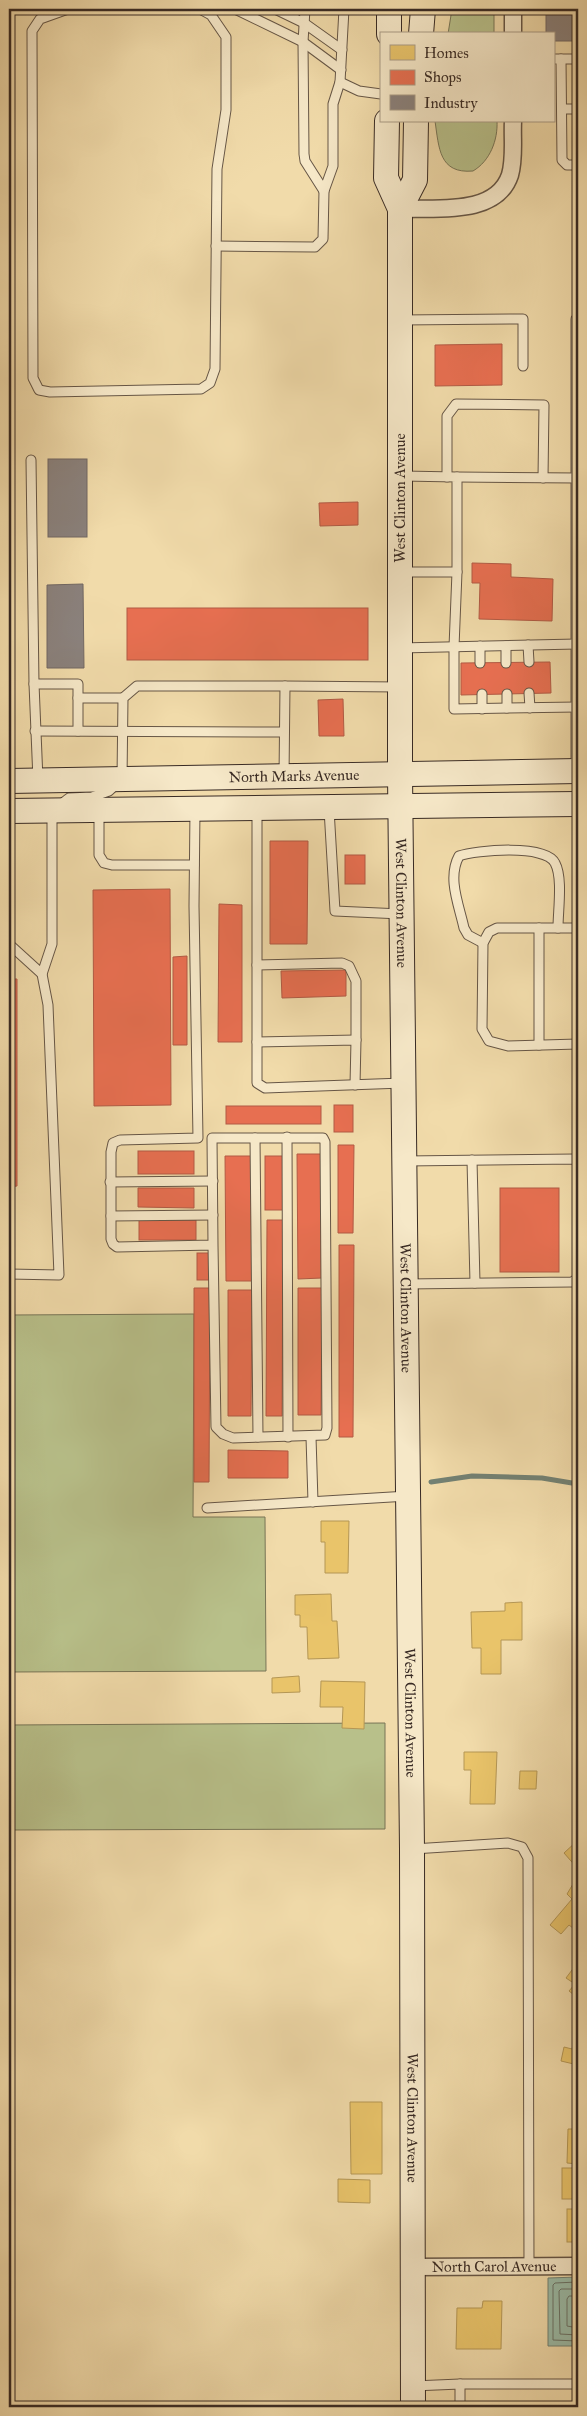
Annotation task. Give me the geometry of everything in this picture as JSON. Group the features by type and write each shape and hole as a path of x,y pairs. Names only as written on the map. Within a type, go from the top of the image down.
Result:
{"main road":[{"path":"389,9 389,32"},
{"path":"421,32 423,9"},
{"name":"West Clinton Avenue","path":"387,122 386,178 400,209 400,806 412,1849 413,2397"},
{"name":"West Clinton Avenue","path":"400,209 415,180 416,122"},
{"name":"North Marks Avenue","path":"9,781 577,771"},
{"name":"North Marks Avenue","path":"9,811 578,804"}],"street":[{"path":"513,9 513,32"},
{"path":"400,209 477,205 496,194 505,186 510,174 512,122"},
{"name":"North Carol Avenue","path":"412,2267 578,2266"}],"lane":[{"path":"68,9 40,19 32,32 33,378 39,390 50,392 201,389 210,382 215,369 217,169 226,110 226,37 214,12 200,9"},
{"path":"235,9 303,42 341,70"},
{"path":"275,9 304,23 342,50"},
{"path":"306,9 303,42 305,161 324,191"},
{"path":"216,246 315,247 322,239 324,191 333,166 333,104 340,82 344,9"},
{"path":"578,59 557,59 562,109 562,160 567,165 578,165"},
{"path":"340,82 359,92 380,94"},
{"path":"562,109 578,109"},
{"path":"400,320 523,319 523,366"},
{"path":"577,771 576,319 578,319"},
{"path":"447,477 447,416 456,404 466,404 544,405 543,478"},
{"path":"31,460 35,732 38,780"},
{"path":"400,476 577,478"},
{"path":"457,477 454,709 576,707"},
{"path":"400,572 457,572"},
{"path":"400,648 577,644"},
{"path":"528,645 529,662"},
{"path":"480,646 480,663"},
{"path":"506,646 506,663"},
{"path":"34,684 78,684 78,731"},
{"path":"78,698 123,698 137,686 400,687"},
{"path":"284,777 285,686"},
{"path":"529,693 530,708"},
{"path":"482,694 482,709"},
{"path":"507,694 508,708"},
{"path":"9,1274 59,1275 48,1005 42,974 52,944 52,811 69,798 92,797 109,791 122,779 123,698"},
{"path":"35,732 123,730 284,732"},
{"path":"329,806 335,911 402,914"},
{"path":"195,808 194,864 198,1138"},
{"path":"257,808 257,1083 265,1088 403,1083"},
{"path":"99,810 100,855 104,863 112,866 194,864"},
{"path":"482,943 468,935 464,928 453,878 454,866 459,856 472,852 529,851 545,854 554,861 558,872 558,928"},
{"path":"578,928 497,928 488,932 482,943 482,1030 489,1041 508,1046 578,1044"},
{"path":"539,928 539,1045"},
{"path":"9,944 42,974"},
{"path":"257,965 342,963 350,966 356,980 355,1084"},
{"path":"257,1042 356,1040"},
{"path":"212,1138 216,1427 223,1434 233,1438 325,1435 327,1428 325,1142 319,1137 287,1137 198,1138 120,1140 113,1143 110,1182 111,1239 113,1244 117,1247 213,1245"},
{"path":"287,1137 288,1437"},
{"path":"256,1138 258,1437"},
{"path":"404,1161 574,1159 578,1162"},
{"path":"472,1160 475,1283"},
{"path":"110,1182 213,1180"},
{"path":"111,1216 213,1215"},
{"path":"406,1284 572,1282 578,1278"},
{"path":"311,1436 313,1502"},
{"path":"207,1508 408,1496"},
{"path":"412,1849 508,1843 522,1847 528,1858 529,2266"},
{"path":"460,2384 460,2407"},
{"path":"413,2397 460,2384 578,2384"}],"green space":[{"path":"452,9 494,9 494,32 448,32"},
{"path":"435,122 497,122 492,149 484,162 473,171 462,171 447,164 438,141"},
{"path":"194,1314 193,1517 265,1517 266,1671 9,1672 9,1315"},
{"path":"385,1723 385,1829 9,1830 9,1725"}],"water":[{"path":"578,2277 578,2346 548,2346 548,2278"}],"building: Homes":[{"path":"321,1521 349,1521 348,1573 325,1573 325,1542 321,1542"},
{"path":"331,1594 332,1621 337,1621 339,1658 308,1659 307,1627 300,1627 300,1615 295,1615 295,1595"},
{"path":"522,1602 522,1640 501,1640 501,1674 481,1674 481,1648 472,1648 471,1612 505,1611 505,1603"},
{"path":"299,1676 300,1692 272,1693 272,1678"},
{"path":"321,1681 365,1682 364,1729 342,1728 343,1707 320,1707"},
{"path":"464,1752 497,1752 495,1804 470,1804 471,1770 464,1770"},
{"path":"520,1771 537,1771 536,1789 519,1789"},
{"path":"577,1841 578,1843 578,1869 564,1853"},
{"path":"573,1884 578,1888 578,1932 569,1925 561,1934 550,1925 572,1899 567,1894"},
{"path":"575,1966 578,1968 578,1998 569,1991 575,1984 566,1978"},
{"path":"575,2038 578,2039 578,2065 561,2061 564,2047 572,2049"},
{"path":"576,2074 578,2075 578,2089 573,2088"},
{"path":"578,2089 578,2109 574,2108"},
{"path":"350,2102 382,2102 382,2174 351,2174"},
{"path":"568,2129 578,2129 578,2164 567,2163"},
{"path":"562,2168 578,2168 578,2199 562,2199"},
{"path":"338,2179 370,2180 370,2203 338,2202"},
{"path":"567,2209 578,2209 578,2242 567,2242"},
{"path":"483,2301 502,2301 501,2349 456,2349 457,2308 482,2308"}],"building: Shops":[{"path":"502,344 502,385 435,386 435,345"},
{"path":"358,502 358,525 320,526 319,503"},
{"path":"472,563 511,564 511,577 553,579 552,621 479,619 480,583 472,583"},
{"path":"127,608 368,608 368,660 127,660"},
{"path":"550,662 551,693 461,695 461,663"},
{"path":"343,699 344,736 319,736 318,700"},
{"path":"270,841 308,841 307,944 270,944"},
{"path":"345,855 365,855 365,884 345,884"},
{"path":"170,889 171,1105 94,1106 93,890"},
{"path":"219,904 242,905 242,1042 218,1042"},
{"path":"187,956 187,1045 173,1045 173,957"},
{"path":"346,970 346,996 282,998 281,971"},
{"path":"9,979 17,979 17,1186 9,1187"},
{"path":"334,1105 353,1105 353,1132 334,1132"},
{"path":"226,1106 321,1106 321,1124 226,1124"},
{"path":"338,1145 354,1145 353,1233 338,1233"},
{"path":"138,1151 194,1151 194,1174 138,1174"},
{"path":"297,1154 321,1154 322,1278 298,1279"},
{"path":"225,1156 252,1156 252,1281 226,1281"},
{"path":"265,1156 283,1156 283,1210 265,1210"},
{"path":"138,1188 194,1188 194,1208 138,1207"},
{"path":"500,1188 559,1188 559,1272 500,1272"},
{"path":"139,1220 196,1220 196,1240 139,1240"},
{"path":"267,1220 283,1220 282,1416 266,1416"},
{"path":"339,1245 354,1245 353,1437 339,1437"},
{"path":"197,1253 210,1253 210,1280 197,1280"},
{"path":"194,1288 210,1288 209,1482 194,1482"},
{"path":"298,1288 322,1288 321,1415 298,1415"},
{"path":"228,1290 252,1290 251,1416 228,1416"},
{"path":"228,1450 288,1451 288,1478 228,1478"}],"building: Industry":[{"path":"546,9 578,9 578,41 554,41 554,32 546,32"},
{"path":"48,459 87,459 87,537 48,537"},
{"path":"83,584 84,668 47,668 47,585"}],"waterway":[{"path":"431,1482 472,1476 542,1478 578,1484"}]}
